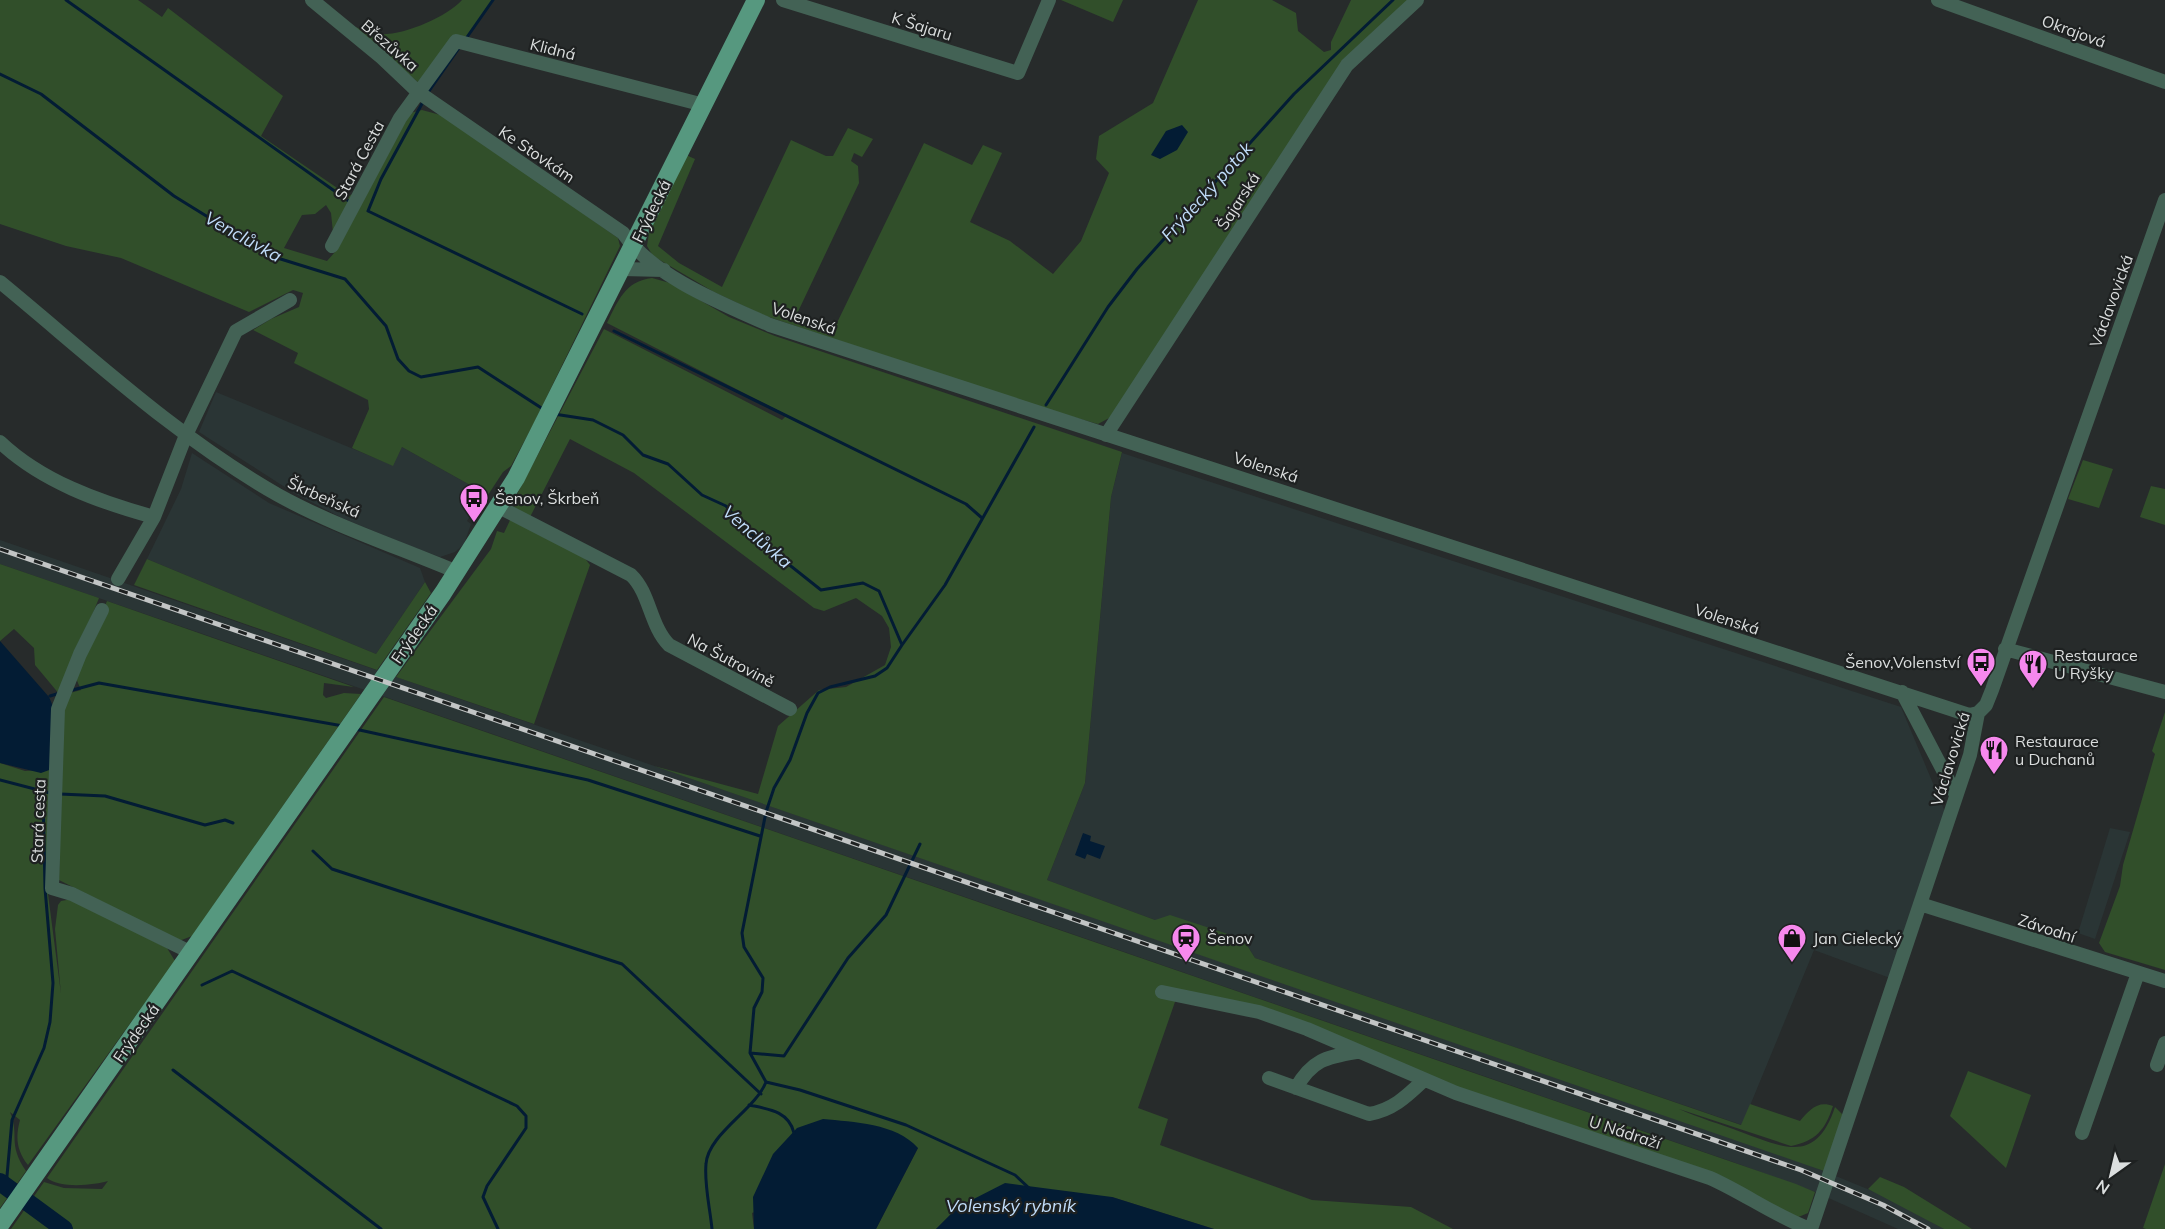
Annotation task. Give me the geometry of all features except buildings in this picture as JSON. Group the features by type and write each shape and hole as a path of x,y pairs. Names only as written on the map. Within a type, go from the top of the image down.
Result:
{"main road":[{"name":"Frýdecká","path":"0,1225 400,655 499,507 541,430 756,0"}],"street":[{"name":"Březůvka","path":"312,0 380,56 418,92"},
{"name":"K Šajaru","path":"783,0 1018,73 1049,0"},
{"name":"Šajarská","path":"1106,435 1347,65 1417,0"},
{"name":"Okrajová","path":"1938,0 2165,82"},
{"name":"Klidná","path":"418,92 456,41 704,105"},
{"name":"Stará Cesta","path":"333,246 400,118 418,92"},
{"name":"Ke Stovkám","path":"418,92 622,233 633,248"},
{"name":"Václavovická","path":"1810,1229 1970,755 1978,713 1986,705 2165,200"},
{"name":"Volenská","path":"633,248 695,291 770,325 1106,435 1262,483 1969,715 1978,713"},
{"path":"622,269 664,270"},
{"name":"Škrbeňská","path":"0,282 186,435 251,479 296,504 457,572"},
{"path":"118,579 154,517 186,435 236,331 290,300"},
{"path":"0,442 22,463 54,480 125,509 154,517"},
{"name":"Na Šutrovině","path":"499,507 631,575 669,645 790,709"},
{"name":"Stará cesta","path":"102,610 80,654 58,709 52,888 72,894 192,952"},
{"path":"2005,649 2165,692"},
{"path":"1902,692 1956,795"},
{"name":"Závodní","path":"1920,904 2165,981"},
{"path":"2082,1133 2138,973"},
{"name":"U Nádraží","path":"1162,992 1259,1012 1307,1029 1424,1080 1710,1178 1740,1192 1787,1221 1810,1229"},
{"path":"2157,1065 2165,1043"},
{"path":"1296,1088 1311,1066 1329,1058 1356,1052"},
{"path":"1269,1078 1369,1114 1383,1111 1405,1099 1424,1080"}],"shaded area":[{"path":"216,392 392,465 402,447 488,495 476,515 472,513 467,521 471,524 464,544 455,552 440,557 342,518 294,493 199,432"},
{"path":"192,453 269,503 420,568 425,582 376,654 147,559 181,489"},
{"path":"1122,453 1901,707 1945,812 1890,978 1814,950 1742,1125 1255,958 1243,939 1155,920 1047,880 1085,783 1111,497"},
{"path":"0,540 1804,1163 1887,1197 1944,1229 1898,1229 1815,1192 1733,1162 0,564"},
{"path":"2110,828 2130,832 2095,939 2078,933"}],"green space":[{"path":"0,0 138,0 162,17 168,8 283,96 261,136 349,196 369,185 410,113 422,110 444,116 618,238 620,246 534,423 511,466 503,472 488,495 402,447 393,466 352,448 369,409 368,400 294,363 298,353 253,330 299,307 303,293 293,290 249,312 121,258 66,246 0,224","holes":["326,205 331,213 335,252 327,261 284,248 302,215 315,214"]},
{"path":"462,0 494,0 429,92 355,27 377,34 410,29 446,13"},
{"path":"1061,0 1123,0 1113,22"},
{"path":"1198,0 1272,0 1296,13 1298,31 1324,52 1331,50 1331,42 1351,0 1412,0 1344,64 1111,417 1098,424 1024,403 763,315 714,292 653,256 647,246 649,233 686,155 695,159 658,246 679,263 722,287 791,140 826,156 833,156 848,128 873,139 862,157 854,153 851,161 858,166 859,183 795,318 834,329 924,143 972,165 983,145 1002,153 970,222 1010,241 1053,274 1081,241 1109,173 1096,159 1099,136 1153,103"},
{"path":"652,278 670,283 729,317 775,336 1122,452 1111,497 1085,783 1047,880 1155,920 1170,915 1243,939 1255,958 1741,1125 1750,1104 1800,1121 1818,1105 1828,1104 1833,1106 1823,1128 1807,1141 1791,1146 1679,1109 1772,1143 1797,1147 1809,1144 1818,1137 1827,1125 1835,1107 1843,1115 1824,1171 654,766 758,794 778,726 819,690 846,687 885,665 891,647 889,628 882,616 856,598 824,611 814,608 634,473 570,439 530,517 515,509 513,502 604,329 782,420 787,415 607,323 619,300 629,288 635,283"},
{"path":"2083,460 2113,469 2099,508 2068,499"},
{"path":"2151,486 2165,489 2165,525 2140,517"},
{"path":"511,518 584,557 590,565 534,724 396,677 491,549 497,531 504,533"},
{"path":"147,559 376,654 425,582 431,593 377,670 134,585"},
{"path":"0,564 99,598 60,695 35,665 34,648 14,629 0,641"},
{"path":"107,601 354,687 324,683 323,695 326,698 344,693 361,694 192,936 179,941 59,880 62,717 70,693 81,690 75,676"},
{"path":"384,697 1796,1184 1815,1192 1808,1213 1796,1218 1719,1176 1466,1093 1287,1019 1176,999 1138,1108 1168,1119 1160,1145 1312,1200 1411,1207 1453,1229 1214,1229 1112,1197 958,1207 936,1229 876,1229 918,1148 752,1213 754,1229 11,1229 44,1182 64,1188 102,1189 108,1181 69,1185 47,1178"},
{"path":"2165,712 2165,970 2105,952 2099,943 2120,886 2123,865 2155,754 2152,751"},
{"path":"0,763 25,771 52,769 48,894 61,994 55,929 58,905 61,901 72,899 167,948 175,961 28,1165 21,1155 18,1144 20,1120 10,1112 13,1120 15,1146 26,1171 0,1208"},
{"path":"1968,1071 2031,1095 2006,1168 1950,1116"},
{"path":"2165,1164 2165,1229 2146,1229 2143,1228"},
{"path":"1880,1177 1904,1187 1972,1229 1944,1229 1868,1189"}],"water":[{"path":"1182,125 1188,132 1177,150 1160,159 1151,155 1166,131"},
{"path":"0,641 49,697 52,704 52,769 41,773 0,763"},
{"path":"1083,833 1091,836 1090,841 1105,846 1100,859 1087,854 1085,859 1075,855"},
{"path":"823,1119 873,1125 898,1133 918,1148 876,1229 754,1229 753,1197 773,1154 797,1128"},
{"name":"Volenský rybník","path":"1005,1183 1112,1197 1214,1229 936,1229 958,1207"}],"waterway":[{"path":"66,0 350,202"},
{"path":"465,40 493,0"},
{"name":"Frýdecký potok","path":"1046,405 1108,307 1137,269 1294,94 1393,0"},
{"path":"427,94 459,48"},
{"name":"Venclůvka","path":"0,74 41,94 174,196 271,256 345,279 386,326 398,359 409,371 421,377 478,367 543,409"},
{"path":"424,100 381,179 368,211 582,314"},
{"path":"614,331 966,504 982,518"},
{"name":"Venclůvka","path":"554,414 593,420 623,435 643,455 668,464 702,495 726,506 748,532 821,590 863,583 879,591 902,645 887,668 875,676 830,687 818,693 807,713 790,760 774,788 766,812 742,933 744,947 763,978 762,992 754,1008 750,1053 766,1082 752,1102 723,1132 709,1153 706,1180 712,1229"},
{"name":"Frýdecký potok","path":"902,645 945,585 1034,427"},
{"path":"69,691 99,683 343,726"},
{"path":"50,696 60,693"},
{"path":"355,729 588,780 760,836"},
{"path":"0,780 50,793"},
{"path":"6,1187 12,1120 44,1048 50,1022 53,983 45,888 43,793"},
{"path":"60,794 105,796 205,825 225,820 233,823"},
{"path":"750,1053 784,1056 848,958 886,915 920,844"},
{"path":"313,851 332,869 622,964 761,1094"},
{"path":"202,985 232,971 517,1106 526,1116 526,1128 487,1186 483,1197 498,1229"},
{"path":"173,1070 381,1229"},
{"path":"766,1082 800,1090 906,1125 1015,1175 1029,1188"},
{"path":"749,1105 777,1112 788,1120 794,1133"},
{"path":"0,1182 64,1229"}],"railway":[{"path":"0,549 1801,1170 1883,1205 1928,1229"}],"place":[{"name":"Šenov, Škrbeň","path":"474,524"},
{"name":"Šenov,Volenství","path":"1981,688"},
{"name":"Restaurace U Ryšky","path":"2033,690"},
{"name":"Restaurace u Duchanů","path":"1994,776"},
{"name":"Šenov","path":"1186,964"},
{"name":"Jan Cielecký","path":"1792,964"}]}
